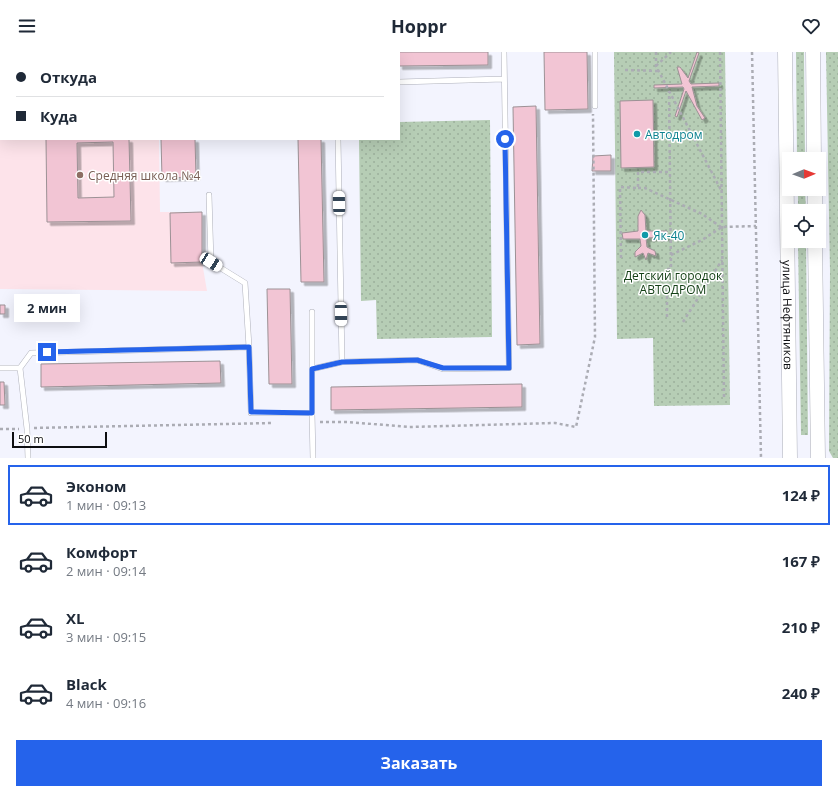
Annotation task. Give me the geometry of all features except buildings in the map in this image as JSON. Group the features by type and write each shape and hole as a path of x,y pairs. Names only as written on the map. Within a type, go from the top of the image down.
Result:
{"main road":[{"name":"улица Нефтяников","path":"785,52 790,458"},
{"path":"813,52 814,152"},
{"path":"815,248 818,458"}],"lane":[{"path":"312,369 342,362 417,360 443,368 509,368 504,52"},
{"path":"594,107 595,52"},
{"path":"400,82 504,78"},
{"path":"338,140 342,362"},
{"path":"210,195 211,262 245,283 251,412 312,413"},
{"path":"312,312 313,458"},
{"path":"28,458 28,429 20,368 31,353 249,347"},
{"path":"0,368 20,368"}],"path":[{"path":"656,52 656,66 658,71 670,91 721,191"},
{"path":"656,66 672,52"},
{"path":"720,52 724,398"},
{"path":"752,52 762,458"},
{"path":"625,70 658,71"},
{"path":"668,317 667,270 671,269 670,91"},
{"path":"312,422 348,422 409,426 555,422 576,427 595,337 594,107"},
{"path":"638,188 638,172 670,172"},
{"path":"621,258 620,187 645,188 702,214 722,227"},
{"path":"671,255 702,240 722,227 756,226"},
{"path":"684,322 722,259"},
{"path":"0,429 276,423"}],"shaded area":[{"name":"Средняя школа №4","path":"0,140 159,140 160,212 202,212 202,262 207,291 0,289"}],"green space":[{"name":"Детский городок АВТОДРОМ","path":"614,52 725,52 730,405 654,406 653,338 617,339"},
{"path":"796,52 804,52 805,152 797,152"},
{"path":"826,52 838,52 838,458 833,458 829,451 830,271"},
{"path":"490,120 492,337 377,339 376,300 361,301 359,140 400,140 400,122"},
{"path":"798,196 805,196 806,204 798,204"},
{"path":"798,248 806,248 808,435 801,435"}],"place":[{"name":"Автодром","path":"637,134"},
{"name":"Средняя школа №4","path":"80,175"},
{"name":"Як-40","path":"645,235"}],"route":[{"path":"47,352 249,347 251,412 312,413 312,369 342,362 417,360 443,368 509,368 505,139"}]}
